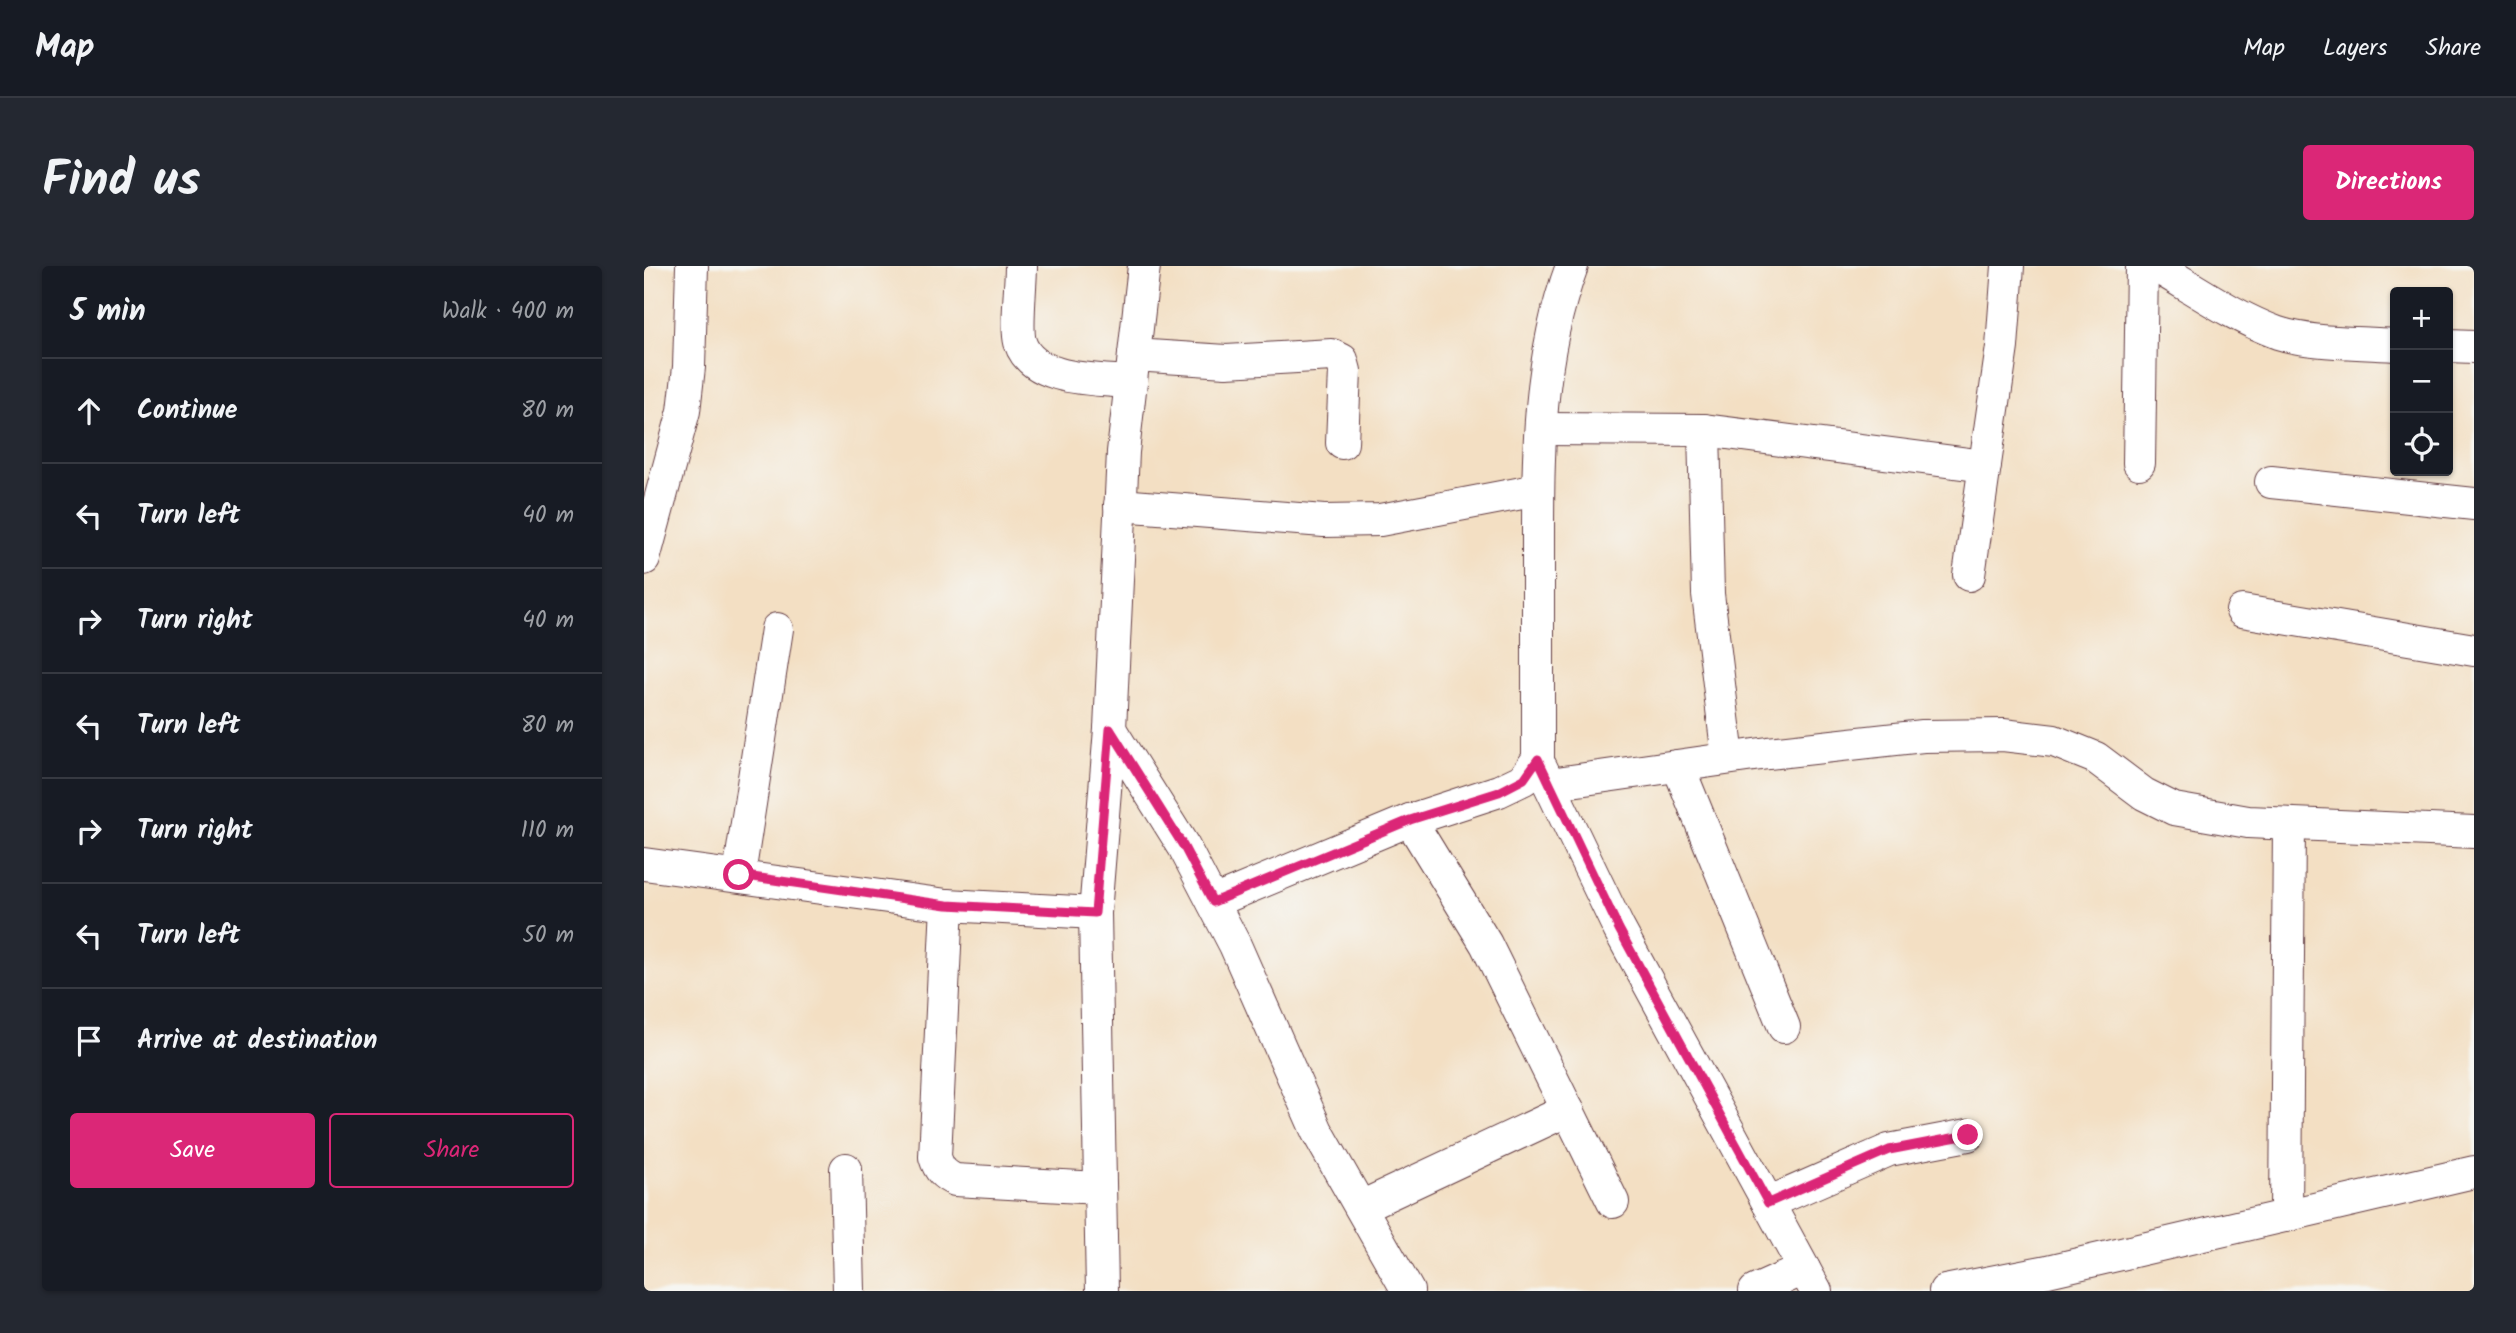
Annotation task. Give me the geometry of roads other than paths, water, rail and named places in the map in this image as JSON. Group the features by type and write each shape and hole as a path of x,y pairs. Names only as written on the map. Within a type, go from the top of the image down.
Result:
{"street":[{"path":"644,559 684,411 690,367 692,266"},
{"path":"1021,266 1020,340 1026,356 1042,369 1069,376 1226,361 1332,355 1342,360 1345,371 1342,443"},
{"path":"1102,1291 1095,913 1110,729 1123,452 1144,266"},
{"path":"1572,266 1560,299 1543,384 1538,490 1544,772 1619,929 1810,1280 1755,1291"},
{"path":"1969,575 2002,347 2008,266"},
{"path":"2139,463 2142,266"},
{"path":"2155,266 2245,318 2279,333 2305,338 2390,345"},
{"path":"2453,346 2474,347"},
{"path":"1541,429 1704,430 1985,466"},
{"path":"1704,430 1708,594 1728,758"},
{"path":"2271,482 2474,504"},
{"path":"1120,505 1324,521 1380,520 1538,490"},
{"path":"2242,611 2474,649"},
{"path":"739,875 777,629"},
{"path":"1110,729 1184,847 1235,945 1317,1131 1408,1291"},
{"path":"1213,902 1410,820 1499,792 1544,772 1678,766 1923,736 2003,735 2054,741 2096,758 2144,794 2174,809 2248,822 2474,832"},
{"path":"1678,766 1784,1027"},
{"path":"1410,820 1486,944 1613,1202"},
{"path":"2286,1216 2289,824"},
{"path":"644,864 947,905 1095,913"},
{"path":"947,905 935,1157 938,1168 945,1176 955,1180 1099,1188"},
{"path":"1361,1207 1569,1110"},
{"path":"1768,1203 1889,1150 1968,1135"},
{"path":"846,1169 849,1291"},
{"path":"1945,1291 2048,1271 2474,1172"}]}
